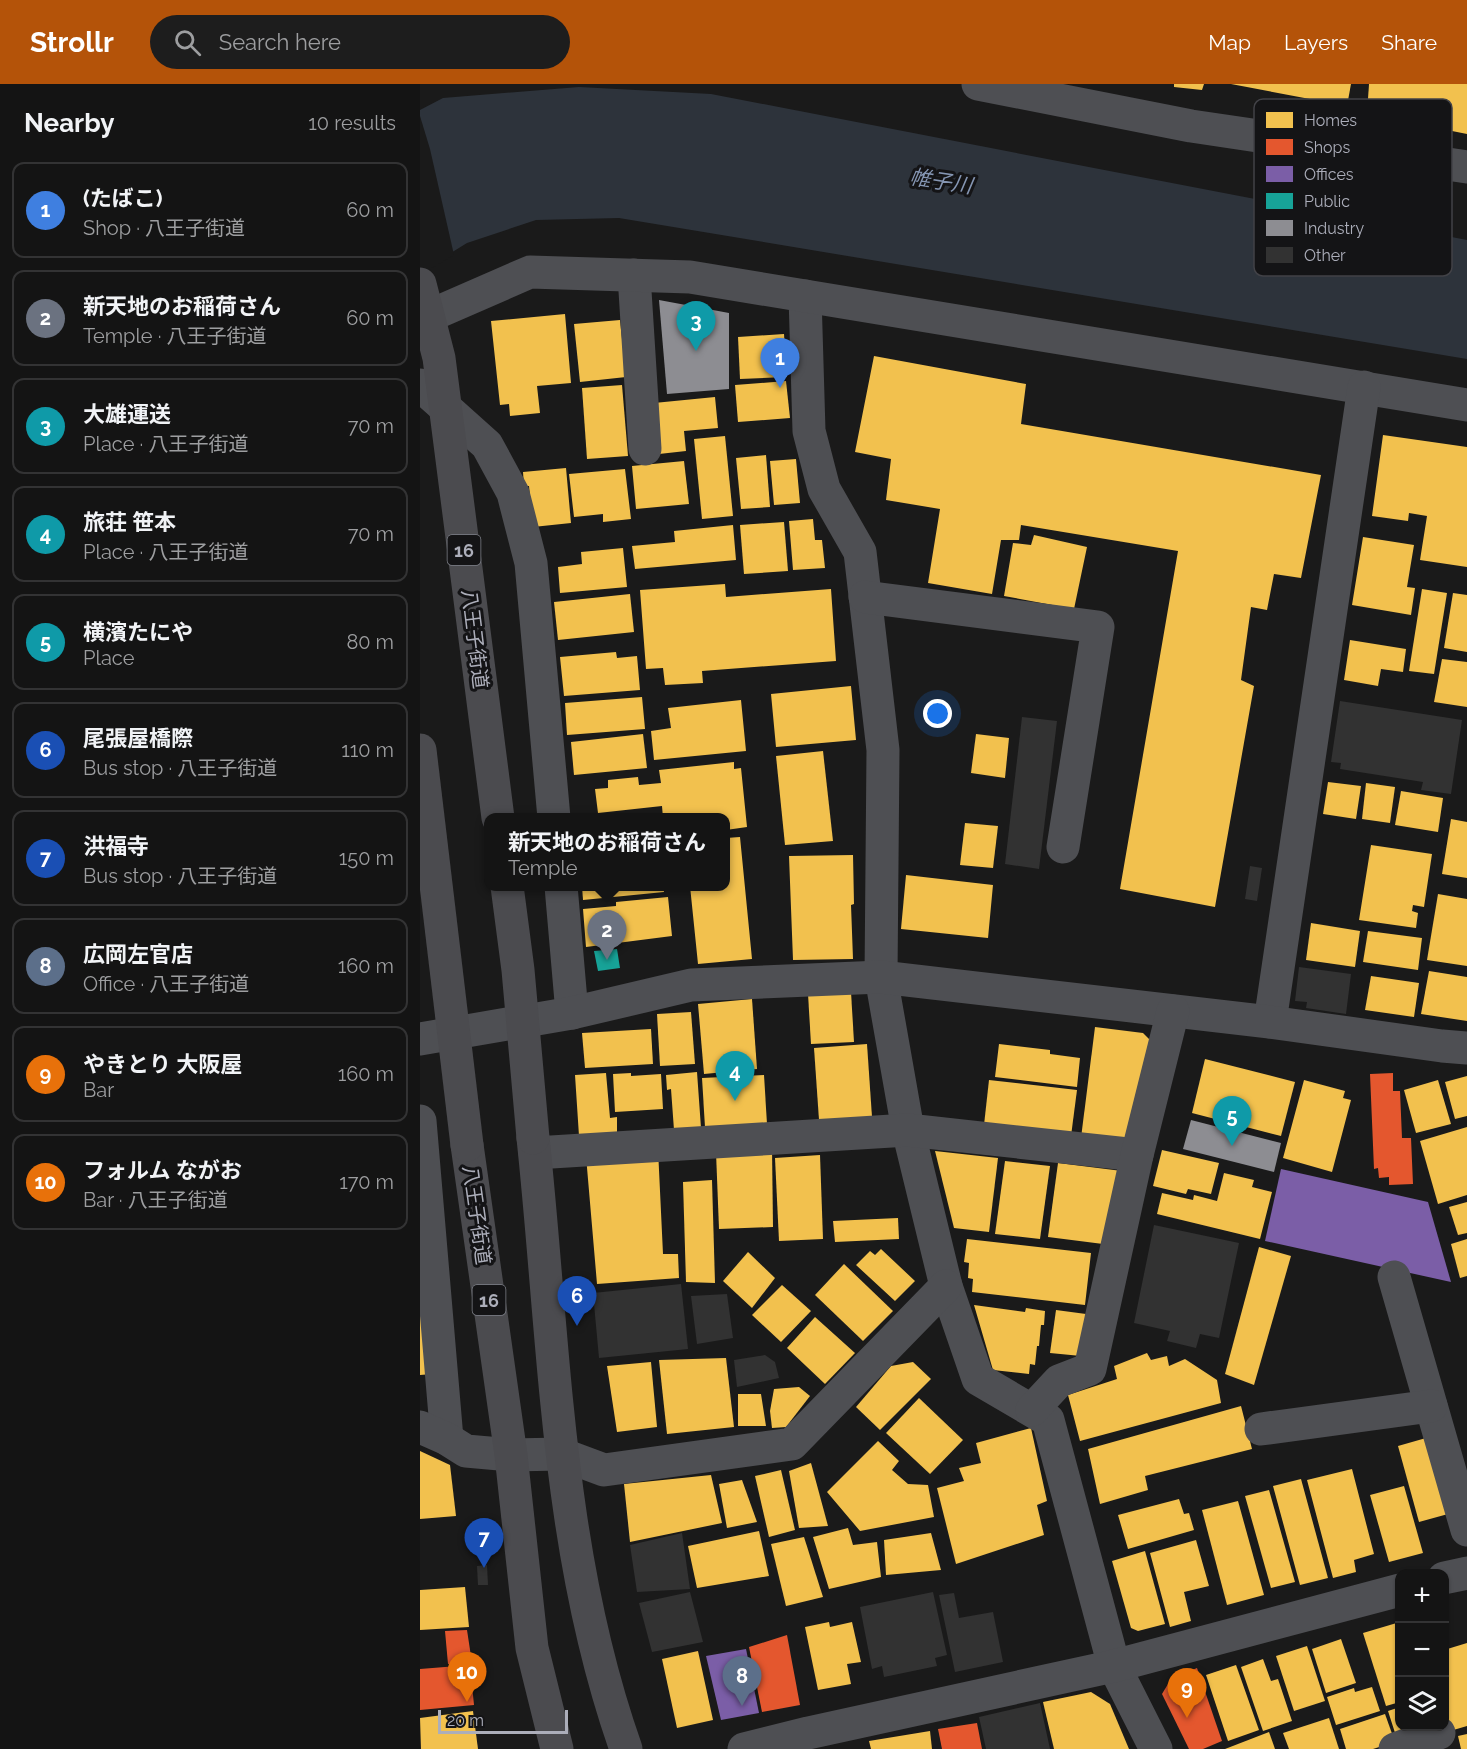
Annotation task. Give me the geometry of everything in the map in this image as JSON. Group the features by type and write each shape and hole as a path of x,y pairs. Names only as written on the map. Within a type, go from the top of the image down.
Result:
{"highway":[{"name":"八王子街道","path":"420,284 439,358 497,813"},
{"name":"八王子街道","path":"420,750 467,1145 511,1455 532,1648 557,1749"},
{"path":"508,891 518,970 561,1454 580,1575 595,1650 626,1749"}],"street":[{"path":"978,84 1191,126 1254,135"},
{"path":"1452,165 1467,167"},
{"path":"420,320 530,272 690,277 1467,405"},
{"path":"634,275 645,449"},
{"path":"806,296 809,431 824,489 860,552 883,750 881,977 908,1130 946,1286 978,1379 1048,1420 1114,1666 1156,1749"},
{"path":"420,385 487,445 513,493 531,563 554,813"},
{"path":"1270,1022 1364,387"},
{"path":"865,597 1098,627 1063,847"},
{"path":"561,891 572,1013"},
{"path":"420,1039 572,1013 691,985 881,977 1270,1022 1442,1046 1467,1047"},
{"path":"1032,1410 1059,1381 1090,1369 1137,1155 1173,1011"},
{"path":"420,1121 433,1433 466,1451 511,1455 561,1454 604,1470 792,1444 946,1286"},
{"path":"534,1146 908,1130 1137,1155"},
{"path":"1394,1278 1467,1530"},
{"path":"1261,1429 1431,1406"},
{"path":"1449,1577 1467,1573"},
{"path":"744,1749 1114,1666 1395,1591"},
{"path":"1395,1749 1439,1733"}],"water":[{"name":"帷子川","path":"579,87 711,94 1254,199 1254,276 1452,276 1452,237 1467,240 1467,359 619,218 536,220 467,243 420,272 420,110 443,98"}],"pier":[{"path":"420,116 430,149 454,255 420,275"}],"building: Homes":[{"path":"1174,84 1204,84 1202,90 1174,87"},
{"path":"1231,84 1351,84 1348,99 1310,99"},
{"path":"1369,84 1467,84 1467,134 1452,131 1452,99 1368,99"},
{"path":"565,314 571,383 537,386 540,413 510,416 509,404 500,405 491,321"},
{"path":"620,320 626,377 580,382 574,324"},
{"path":"784,334 787,377 740,379 738,337"},
{"path":"874,356 1026,384 1021,424 1321,475 1301,578 1274,574 1267,610 1251,607 1241,680 1254,686 1215,907 1120,889 1178,551 1021,525 1019,540 1001,540 992,594 928,583 940,509 886,500 891,459 855,452"},
{"path":"786,381 790,418 738,422 735,385"},
{"path":"622,385 628,456 587,459 582,388"},
{"path":"715,397 718,428 684,431 686,451 659,454 654,403"},
{"path":"1383,435 1467,447 1467,567 1420,560 1427,516 1409,513 1408,521 1372,516"},
{"path":"725,436 733,516 702,519 694,439"},
{"path":"766,455 770,507 741,509 736,458"},
{"path":"796,459 800,503 774,505 770,461"},
{"path":"684,461 689,504 636,509 632,466"},
{"path":"566,468 571,523 533,527 529,486 524,486 523,472"},
{"path":"625,469 631,519 603,522 603,514 574,517 569,474"},
{"path":"813,519 815,540 822,540 825,568 793,570 789,521"},
{"path":"784,522 788,571 744,574 740,525"},
{"path":"733,525 736,560 635,569 632,546 675,542 674,531"},
{"path":"1034,535 1087,547 1074,609 1004,596 1013,543 1031,545"},
{"path":"1363,537 1414,545 1407,587 1415,588 1411,615 1352,605"},
{"path":"623,548 627,587 560,593 558,567 582,564 581,552"},
{"path":"725,584 726,597 831,589 836,661 702,671 703,683 665,685 663,668 646,669 640,590"},
{"path":"1422,589 1447,593 1434,674 1409,671"},
{"path":"1453,593 1467,595 1467,652 1444,648"},
{"path":"630,594 634,632 558,640 554,602"},
{"path":"1350,640 1406,649 1403,672 1381,669 1378,686 1344,680"},
{"path":"616,652 617,658 637,656 640,690 564,696 560,657"},
{"path":"1442,659 1467,662 1467,707 1434,702"},
{"path":"851,686 856,740 776,747 771,694"},
{"path":"642,697 645,729 567,735 565,703"},
{"path":"741,700 746,751 654,760 651,731 671,728 668,708"},
{"path":"643,734 647,768 574,775 571,742"},
{"path":"976,734 1009,738 1005,778 971,773"},
{"path":"823,751 833,841 785,845 776,756"},
{"path":"734,762 734,769 741,768 747,827 730,829 730,813 663,813 662,806 598,813 595,789 608,788 608,780 638,777 639,785 661,783 659,770"},
{"path":"1328,782 1361,786 1356,819 1323,814"},
{"path":"1366,783 1395,787 1390,823 1362,819"},
{"path":"1401,791 1443,798 1438,832 1395,825"},
{"path":"1451,819 1467,822 1467,878 1442,874"},
{"path":"965,823 998,826 993,868 960,865"},
{"path":"740,837 752,959 698,964 691,891 730,891 730,838"},
{"path":"1371,845 1432,854 1424,907 1413,905 1412,911 1418,913 1416,928 1359,920"},
{"path":"853,855 854,904 851,905 853,959 793,960 789,856"},
{"path":"906,875 993,885 988,938 901,929"},
{"path":"582,891 664,892 583,900"},
{"path":"1438,894 1467,899 1467,966 1427,960"},
{"path":"668,897 672,936 586,947 583,909 616,906 616,902"},
{"path":"1311,923 1360,931 1355,967 1306,960"},
{"path":"1368,931 1422,938 1418,970 1363,962"},
{"path":"1429,971 1467,977 1467,1021 1421,1014"},
{"path":"1371,976 1419,983 1414,1017 1365,1010"},
{"path":"851,992 854,1042 811,1044 808,994"},
{"path":"752,999 757,1069 704,1074 698,1004"},
{"path":"691,1012 695,1064 660,1066 657,1014"},
{"path":"1095,1027 1143,1033 1150,1040 1129,1144 1081,1138"},
{"path":"651,1029 653,1064 585,1068 582,1033"},
{"path":"867,1044 872,1117 819,1120 814,1048"},
{"path":"999,1044 1050,1050 1050,1054 1080,1058 1077,1087 995,1077"},
{"path":"1205,1059 1295,1082 1281,1136 1192,1113"},
{"path":"697,1072 701,1128 674,1130 671,1089 667,1090 666,1075"},
{"path":"606,1073 610,1118 617,1117 617,1133 579,1136 575,1075"},
{"path":"631,1073 631,1076 661,1074 663,1109 615,1112 613,1074"},
{"path":"764,1075 767,1124 705,1127 702,1078"},
{"path":"1467,1076 1467,1116 1455,1119 1445,1082"},
{"path":"989,1080 1077,1090 1071,1136 984,1125"},
{"path":"1304,1080 1345,1091 1343,1098 1351,1100 1332,1172 1283,1158"},
{"path":"1438,1080 1451,1124 1416,1133 1404,1090"},
{"path":"1467,1127 1467,1195 1438,1204 1420,1141"},
{"path":"772,1148 773,1227 719,1229 716,1152"},
{"path":"658,1149 663,1254 678,1254 679,1278 597,1284 586,1156"},
{"path":"1162,1150 1219,1163 1211,1194 1188,1189 1186,1194 1153,1186"},
{"path":"935,1151 998,1158 989,1232 954,1228"},
{"path":"820,1155 823,1239 779,1241 775,1158"},
{"path":"1005,1161 1050,1166 1040,1239 995,1234"},
{"path":"1058,1163 1122,1171 1103,1244 1048,1237"},
{"path":"1224,1173 1254,1180 1252,1187 1272,1192 1260,1239 1157,1214 1162,1193 1193,1200 1194,1195 1217,1201"},
{"path":"712,1180 715,1283 686,1282 683,1182"},
{"path":"1467,1202 1467,1233 1458,1235 1449,1207"},
{"path":"898,1218 899,1239 835,1242 833,1221"},
{"path":"967,1239 1091,1253 1085,1305 972,1292 973,1279 968,1278 969,1263 964,1262"},
{"path":"1467,1239 1467,1276 1460,1278 1451,1244"},
{"path":"1259,1247 1291,1256 1254,1385 1225,1374"},
{"path":"881,1249 915,1281 895,1301 856,1265 870,1251 875,1255"},
{"path":"748,1252 775,1278 752,1308 723,1281"},
{"path":"844,1264 893,1311 863,1341 815,1295"},
{"path":"420,1269 432,1374 420,1375"},
{"path":"782,1285 811,1311 781,1342 752,1315"},
{"path":"974,1305 1025,1312 1026,1308 1045,1311 1035,1365 1030,1364 1029,1374 993,1370"},
{"path":"1056,1310 1086,1314 1081,1356 1050,1353"},
{"path":"815,1317 855,1353 825,1384 787,1348"},
{"path":"1147,1353 1151,1360 1167,1356 1169,1366 1185,1359 1217,1380 1221,1403 1080,1441 1068,1395 1117,1379 1114,1366"},
{"path":"726,1358 734,1427 667,1434 659,1360"},
{"path":"651,1362 657,1427 617,1432 607,1366"},
{"path":"913,1362 931,1379 880,1430 856,1407 891,1366"},
{"path":"799,1387 810,1396 786,1427 772,1428 770,1411 774,1389"},
{"path":"738,1394 761,1394 766,1426 738,1426"},
{"path":"919,1398 963,1440 930,1474 886,1433"},
{"path":"1241,1406 1252,1449 1145,1476 1148,1490 1100,1504 1088,1449"},
{"path":"1031,1428 1047,1501 1037,1505 1044,1535 956,1564 937,1488 964,1481 959,1468 981,1463 976,1443"},
{"path":"1426,1438 1448,1514 1419,1522 1398,1446"},
{"path":"878,1441 899,1461 892,1470 908,1484 928,1485 934,1517 860,1531 827,1492"},
{"path":"420,1451 450,1465 456,1516 420,1519"},
{"path":"811,1463 828,1526 799,1528 789,1471"},
{"path":"1352,1469 1374,1554 1354,1560 1356,1572 1333,1578 1307,1480"},
{"path":"781,1470 795,1530 769,1537 755,1476"},
{"path":"711,1475 722,1523 630,1542 624,1484"},
{"path":"1301,1479 1328,1578 1300,1585 1273,1486"},
{"path":"742,1480 757,1522 727,1528 719,1484"},
{"path":"1404,1486 1423,1553 1389,1562 1370,1495"},
{"path":"1269,1490 1295,1582 1271,1588 1245,1496"},
{"path":"1179,1499 1184,1514 1189,1513 1194,1530 1128,1549 1118,1515"},
{"path":"1238,1501 1264,1595 1227,1605 1202,1510"},
{"path":"848,1528 853,1545 877,1542 881,1577 829,1589 813,1537"},
{"path":"759,1531 769,1576 697,1588 688,1546"},
{"path":"931,1533 941,1570 886,1575 884,1540"},
{"path":"804,1537 823,1597 786,1606 771,1544"},
{"path":"1196,1540 1209,1586 1184,1592 1191,1621 1170,1627 1150,1553"},
{"path":"1145,1551 1165,1624 1138,1631 1131,1628 1112,1561"},
{"path":"465,1587 469,1627 420,1630 420,1590"},
{"path":"829,1622 830,1627 852,1622 861,1662 847,1664 851,1684 818,1690 805,1627"},
{"path":"1395,1623 1395,1703 1386,1706 1363,1633"},
{"path":"1341,1639 1356,1683 1326,1693 1312,1649"},
{"path":"1467,1643 1467,1726 1450,1731 1449,1728 1449,1648"},
{"path":"1307,1646 1325,1701 1294,1711 1276,1656"},
{"path":"698,1651 713,1720 677,1728 662,1659"},
{"path":"1263,1659 1271,1681 1278,1679 1292,1721 1263,1731 1241,1667"},
{"path":"1236,1665 1259,1730 1228,1741 1206,1675"},
{"path":"1372,1687 1380,1711 1336,1725 1327,1697 1354,1688 1355,1692"},
{"path":"1091,1692 1110,1704 1129,1749 1054,1749 1043,1702"},
{"path":"1395,1709 1395,1731 1421,1731 1397,1739 1388,1711"},
{"path":"473,1711 478,1749 421,1749 420,1718"},
{"path":"1385,1714 1395,1742 1373,1749 1346,1749 1340,1729"},
{"path":"1329,1718 1339,1749 1289,1749 1283,1733"},
{"path":"930,1731 932,1749 871,1749 869,1741"},
{"path":"1269,1732 1275,1749 1225,1749"},
{"path":"1467,1734 1467,1749 1461,1749 1458,1736"}],"building: Shops":[{"path":"1393,1073 1393,1091 1400,1091 1402,1138 1411,1138 1413,1184 1389,1185 1389,1177 1379,1178 1378,1168 1374,1169 1370,1074"},
{"path":"467,1630 472,1663 448,1664 445,1631"},
{"path":"787,1635 800,1705 762,1712 749,1647"},
{"path":"470,1665 474,1705 420,1710 420,1669"},
{"path":"1197,1668 1222,1741 1203,1749 1189,1749 1162,1694 1171,1679"},
{"path":"977,1723 982,1749 942,1749 938,1729"}],"building: Offices":[{"path":"1281,1169 1428,1202 1451,1282 1265,1241"},
{"path":"746,1649 759,1713 721,1720 706,1656"}],"building: Public":[{"path":"617,949 620,968 598,971 594,951"}],"building: Industry":[{"path":"659,300 729,313 729,389 667,394"},
{"path":"1191,1120 1281,1143 1274,1172 1183,1149"}],"building: Other":[{"path":"1340,701 1462,720 1451,794 1421,790 1423,782 1340,769 1341,763 1331,762"},
{"path":"1022,717 1057,721 1039,869 1005,864"},
{"path":"1250,866 1262,868 1257,901 1245,899"},
{"path":"1299,967 1351,974 1346,1014 1306,1008 1307,1002 1295,1001"},
{"path":"1154,1225 1239,1243 1219,1338 1200,1334 1196,1348 1167,1341 1170,1331 1134,1323"},
{"path":"681,1284 688,1349 599,1358 593,1293"},
{"path":"727,1294 733,1338 697,1344 691,1296"},
{"path":"765,1355 775,1362 779,1378 737,1387 734,1360"},
{"path":"682,1533 690,1589 637,1592 630,1545"},
{"path":"487,1565 488,1585 478,1585 477,1566"},
{"path":"690,1592 703,1642 652,1652 639,1603"},
{"path":"933,1592 947,1655 935,1658 937,1666 884,1677 882,1666 872,1669 860,1607"},
{"path":"954,1593 959,1618 993,1612 1003,1662 955,1672 939,1595"},
{"path":"1040,1703 1050,1749 986,1749 979,1717"}],"place":[{"name":"大雄運送","path":"696,351"},
{"name":"(たばこ)","path":"780,388"},
{"name":"新天地のお稲荷さん","path":"607,960"},
{"name":"旅荘 笹本","path":"735,1101"},
{"name":"横濱たにや","path":"1232,1146"},
{"name":"尾張屋橋際","path":"577,1326"},
{"name":"洪福寺","path":"484,1568"},
{"name":"フォルム ながお","path":"467,1702"},
{"name":"広岡左官店","path":"742,1706"},
{"name":"やきとり 大阪屋","path":"1187,1718"}]}
